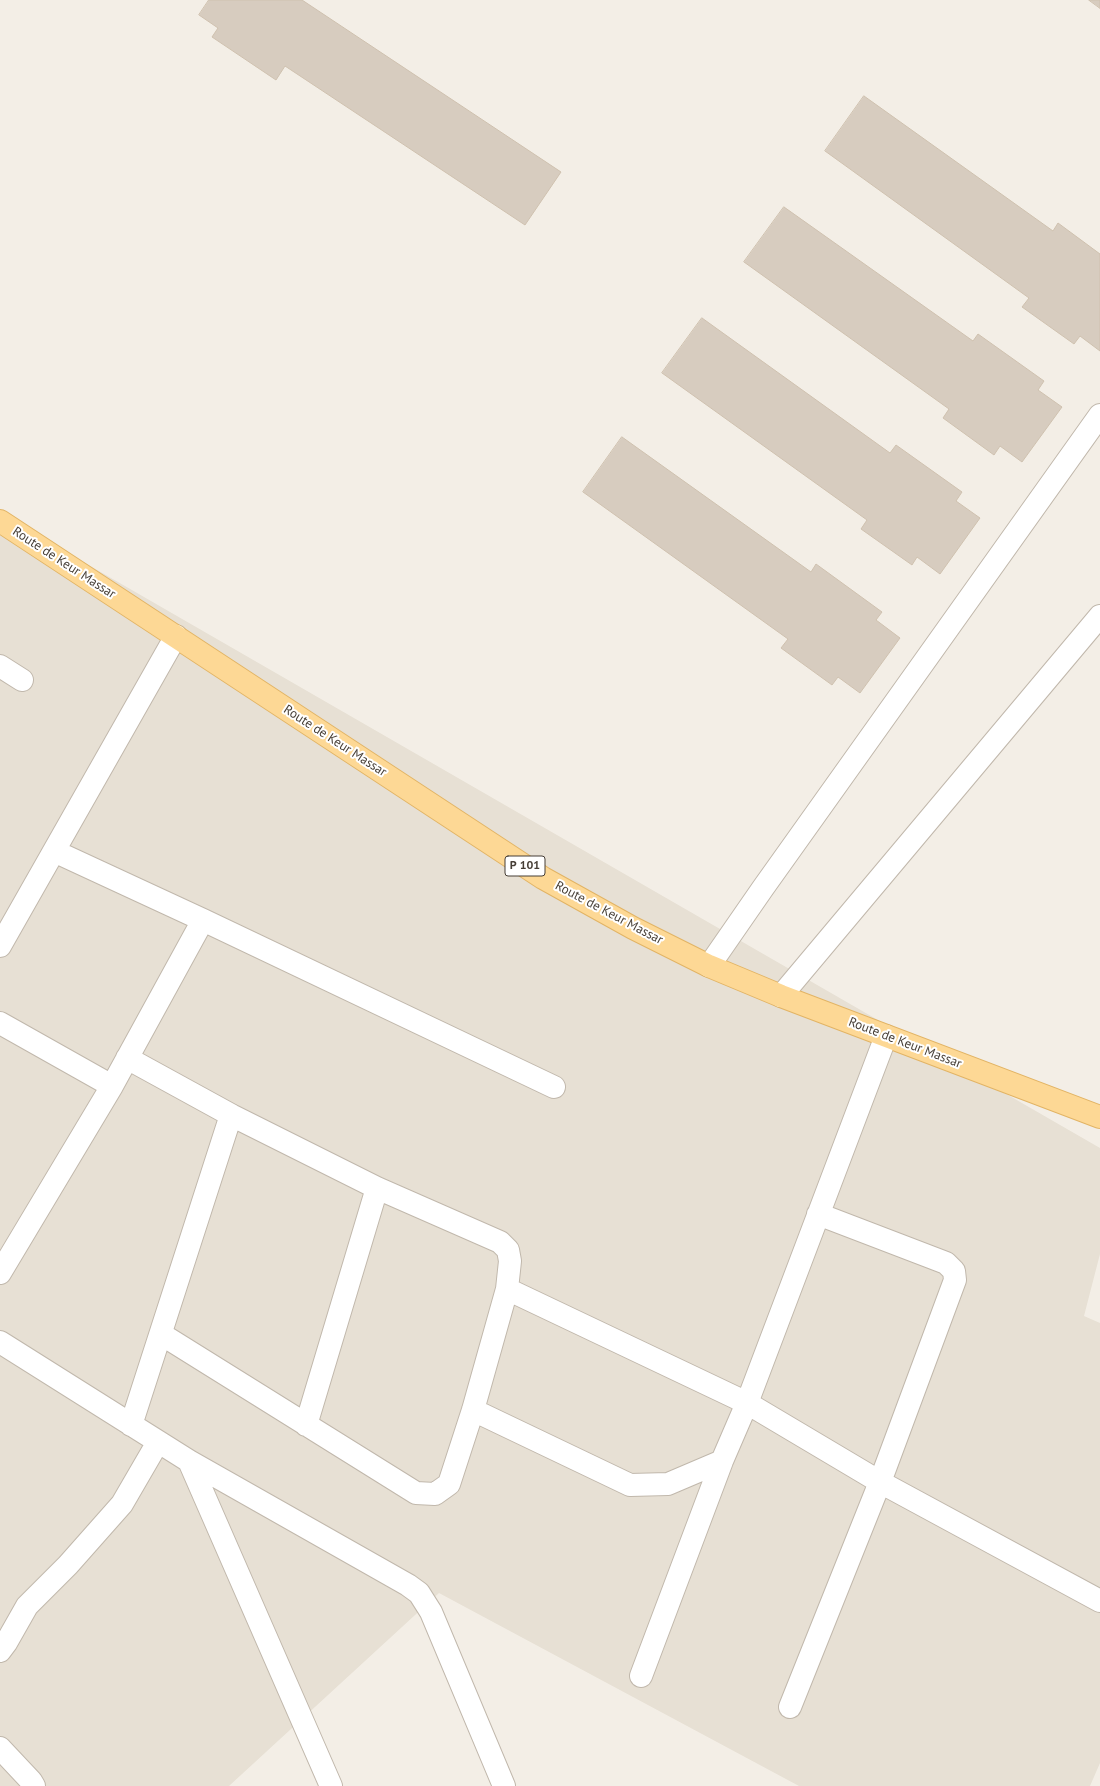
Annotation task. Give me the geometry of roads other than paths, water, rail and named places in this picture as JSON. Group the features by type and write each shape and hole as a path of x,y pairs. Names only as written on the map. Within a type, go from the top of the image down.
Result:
{"main road":[{"name":"Route de Keur Massar","path":"0,521 543,878 633,928 709,966 782,996 1100,1117"}],"street":[{"path":"709,966 762,888 1100,415"},
{"path":"782,996 1100,616"},
{"path":"0,946 176,636"},
{"path":"0,666 22,680"},
{"path":"54,851 203,920 554,1088"},
{"path":"0,1273 112,1086 203,920"},
{"path":"0,1023 112,1086"},
{"path":"641,1676 722,1461 747,1403 886,1036"},
{"path":"127,1058 231,1115 377,1188 500,1242 508,1250 510,1261 507,1289 473,1410 449,1484 434,1494 416,1493 161,1334"},
{"path":"132,1425 231,1115"},
{"path":"306,1425 377,1188"},
{"path":"790,1707 880,1482 955,1280 954,1271 946,1263 818,1214"},
{"path":"507,1289 747,1403 880,1482 1100,1601"},
{"path":"0,1342 189,1462 408,1585 419,1594 431,1612 504,1786"},
{"path":"473,1410 630,1485 668,1484 722,1461"},
{"path":"0,1651 27,1606 68,1565 122,1504 158,1442"},
{"path":"189,1462 331,1786"},
{"path":"0,1748 34,1786"}]}
